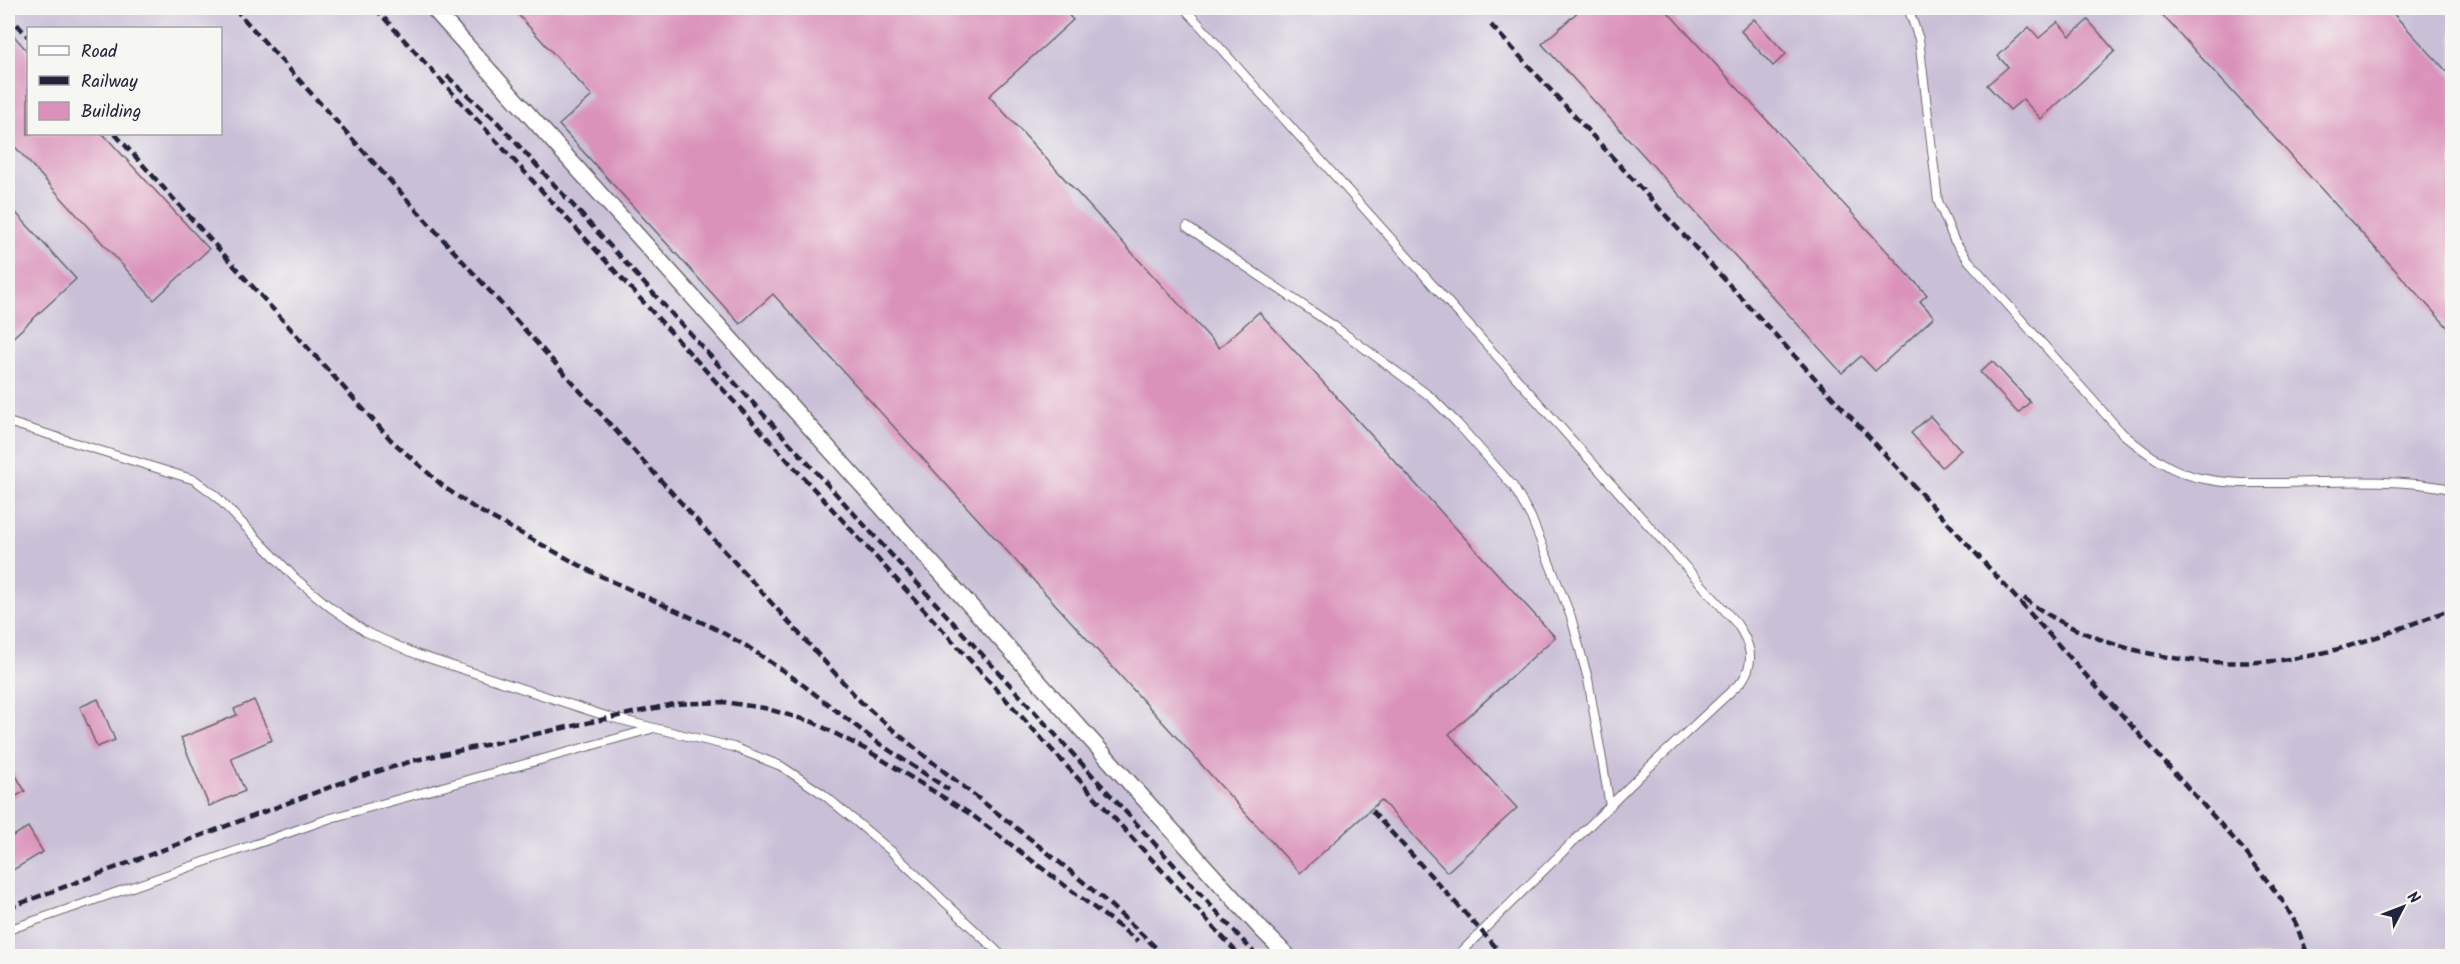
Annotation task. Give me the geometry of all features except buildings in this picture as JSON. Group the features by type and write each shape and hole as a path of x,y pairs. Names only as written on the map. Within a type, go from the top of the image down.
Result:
{"street":[{"path":"433,8 1288,957"}],"lane":[{"path":"1908,8 1919,39 1938,201 1954,240 1969,261 2122,433 2150,457 2176,470 2204,479 2246,483 2393,482 2452,489"},
{"path":"1187,11 1737,624 1746,636 1750,649 1748,671 1742,681 1610,806 1457,957"},
{"path":"1187,228 1334,326 1431,397 1513,486 1531,517 1572,617 1588,679 1610,806"},
{"path":"8,422 195,480 214,495 295,578 330,607 366,632 416,654 609,717 733,747 781,766 823,794 890,850 1002,957"},
{"path":"8,930 331,818 652,728"}],"shaded area":[{"path":"8,8 2452,8 2452,956 8,956"}],"railway":[{"path":"234,8 861,702 937,766 1092,889 1164,956"},
{"path":"375,8 1240,956"},
{"path":"8,14 27,36"},
{"path":"1491,25 1980,558 2243,849 2284,903 2296,924 2308,956"},
{"path":"447,76 498,123 1257,956"},
{"path":"116,135 391,440 444,487 476,509 594,573 714,628 748,647 798,681 874,740 949,790"},
{"path":"2024,598 2055,618 2089,635 2126,648 2165,656 2243,663 2282,660 2335,650 2452,609"},
{"path":"8,908 346,781 416,760 674,704 724,702 764,708 813,722 865,749 972,815 1138,941"},
{"path":"1372,811 1504,956"}]}
